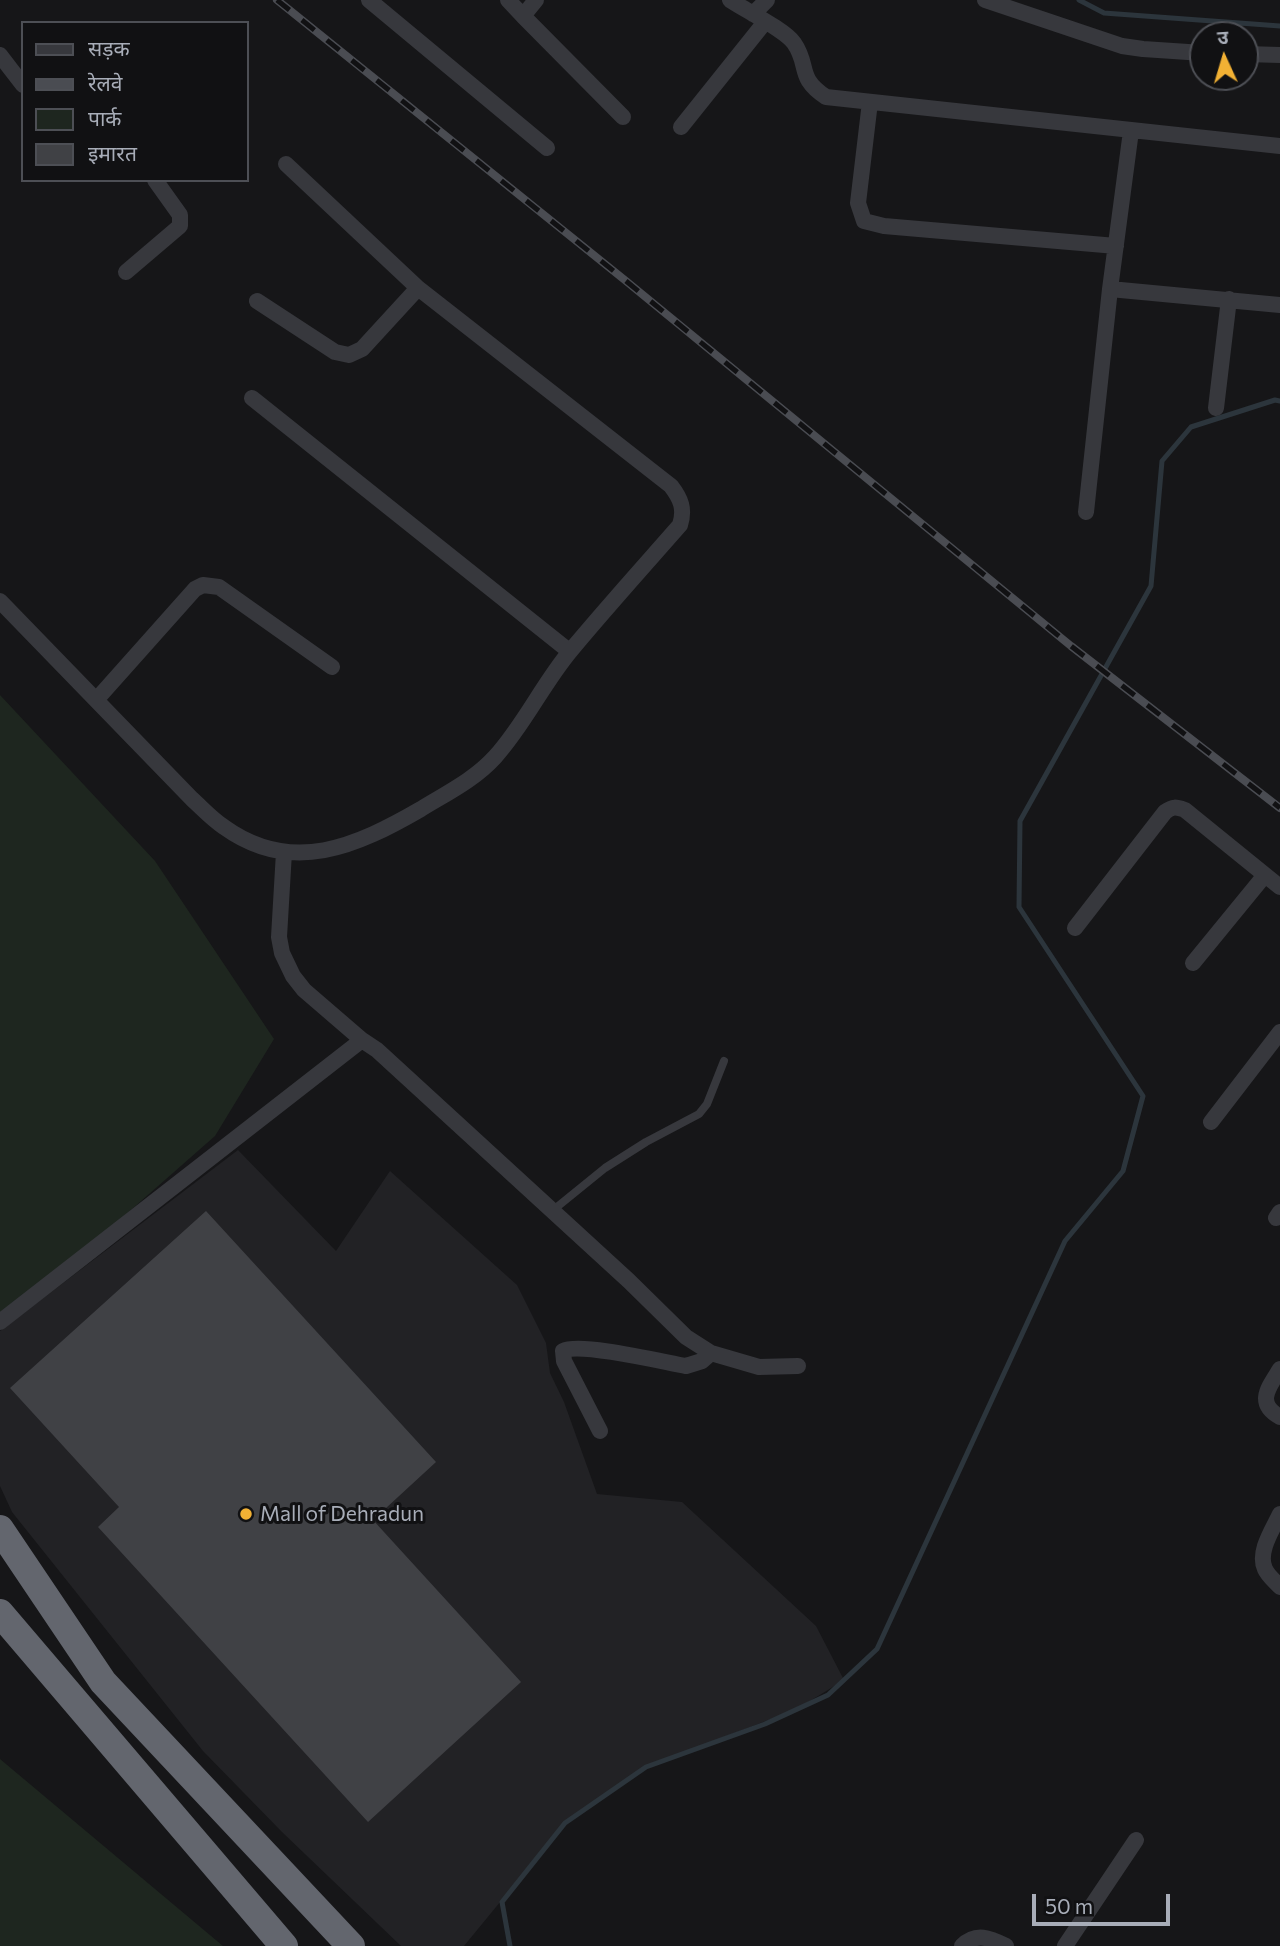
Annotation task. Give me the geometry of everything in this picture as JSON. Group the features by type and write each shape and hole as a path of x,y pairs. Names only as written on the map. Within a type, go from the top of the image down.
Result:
{"highway":[{"path":"0,1529 103,1682 351,1946"},
{"path":"0,1614 284,1946"}],"street":[{"path":"369,0 547,148"},
{"path":"508,0 623,117"},
{"path":"523,16 536,0"},
{"path":"730,0 786,36 795,45 808,82 813,89 826,97 1280,146"},
{"path":"681,127 759,18 767,0"},
{"path":"985,0 1122,46 1189,51"},
{"path":"1259,54 1280,55"},
{"path":"0,55 21,82"},
{"path":"870,102 858,203 864,221 884,226 1116,246"},
{"path":"1086,512 1110,289 1131,131"},
{"path":"0,600 192,799 223,827 261,847 284,852 318,853 358,841 470,780 516,732 569,651 680,525 684,512 679,497 671,486 418,288 286,164"},
{"path":"126,272 180,226 180,215 156,182"},
{"path":"257,301 335,352 349,355 362,349 418,288"},
{"path":"1110,289 1280,305"},
{"path":"1216,408 1229,299"},
{"path":"252,398 569,651"},
{"path":"97,699 195,589 203,585 219,587 332,667"},
{"path":"1075,928 1165,812 1171,808 1185,810 1280,887"},
{"path":"284,852 279,937 286,963 304,990 377,1050 685,1337 711,1353 759,1367 798,1366"},
{"path":"1194,963 1265,875"},
{"path":"1211,1122 1280,1032"},
{"path":"0,1322 362,1040"},
{"path":"600,1431 564,1361 563,1351 567,1348 687,1366 702,1361 711,1353"},
{"path":"1280,1369 1267,1389 1266,1400 1269,1409 1280,1417"},
{"path":"1280,1514 1266,1546 1263,1564 1265,1571 1280,1587"},
{"path":"1065,1946 1136,1840"},
{"path":"962,1946 980,1936 1006,1946"}],"lane":[{"path":"552,1211 605,1168 646,1142 699,1114 707,1104 724,1061"}],"shaded area":[{"path":"238,1150 336,1251 390,1171 517,1285 546,1343 550,1373 564,1402 597,1494 682,1502 816,1626 844,1680 797,1709 646,1767 565,1823 464,1946 401,1946 282,1832 203,1751 12,1512 0,1486 0,1331"}],"green space":[{"path":"0,695 155,861 274,1039 215,1136 0,1325"},
{"path":"0,1759 223,1946 0,1946"}],"building":[{"name":"Mall of Dehradun","path":"206,1211 436,1462 373,1520 521,1682 368,1822 98,1527 119,1507 10,1388"}],"waterway":[{"path":"1079,0 1104,13 1280,26"},
{"path":"510,1946 502,1902 565,1823 646,1767 765,1724 828,1695 877,1649 1065,1241 1123,1171 1143,1096 1019,907 1020,821 1151,586 1162,461 1191,427 1275,400 1280,401"}],"railway":[{"path":"277,0 626,281 1071,646 1280,808"}],"place":[{"name":"Mall of Dehradun","path":"246,1514"}]}
